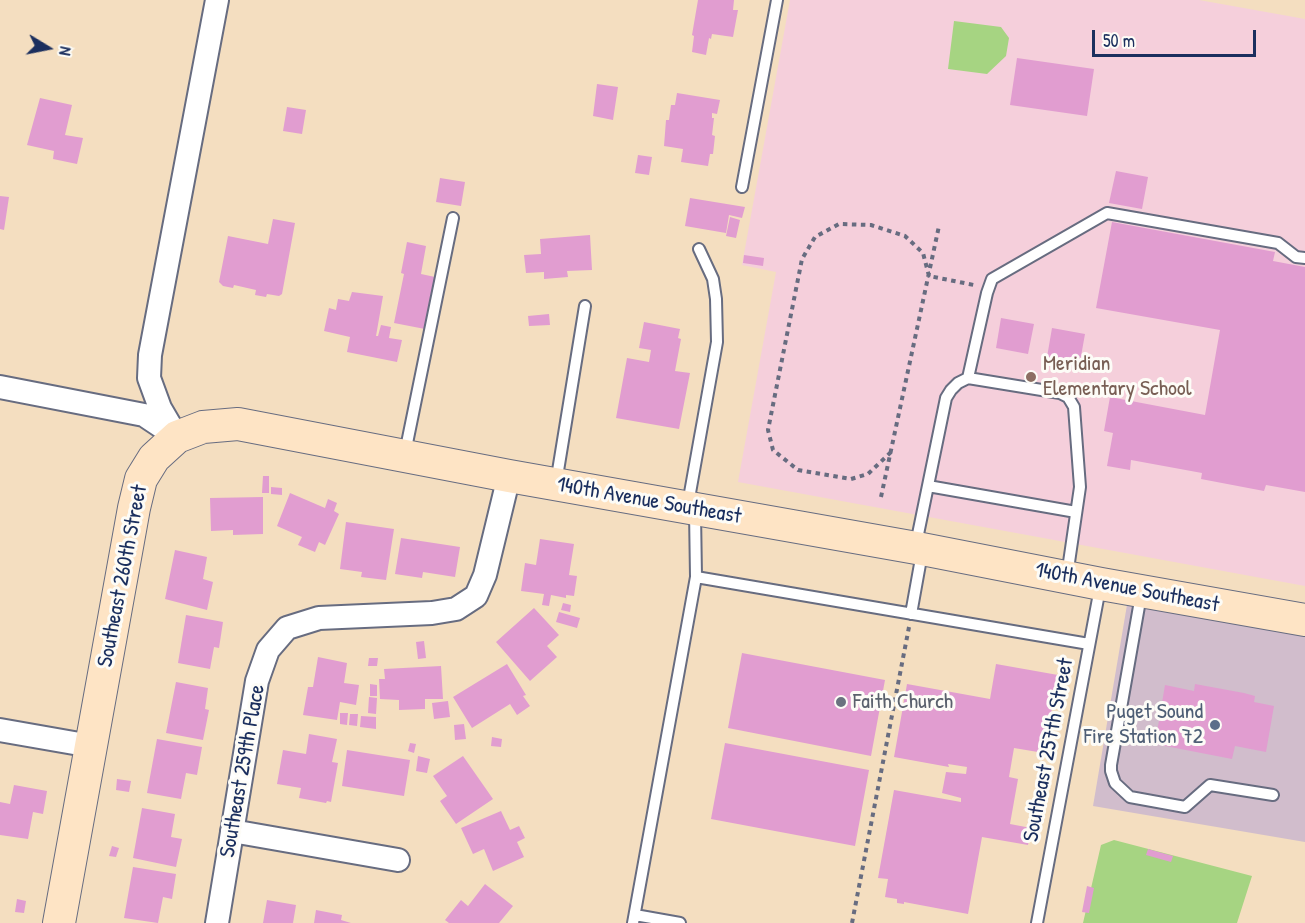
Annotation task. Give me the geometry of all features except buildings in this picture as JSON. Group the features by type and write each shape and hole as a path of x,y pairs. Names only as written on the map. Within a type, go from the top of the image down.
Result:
{"street":[{"path":"177,437 160,408 149,378 150,355 217,0"},
{"path":"0,387 144,415 177,437"},
{"name":"140th Avenue Southeast","path":"177,437 203,427 238,424 509,476 1305,620"},
{"name":"Southeast 260th Street","path":"59,923 141,478 154,458 177,437"},
{"name":"Southeast 259th Place","path":"217,923 257,681 268,650 287,628 319,618 432,613 456,609 476,596 485,575 509,476"},
{"path":"0,730 91,746"},
{"path":"232,831 398,860"}],"lane":[{"path":"742,187 777,0"},
{"path":"968,378 992,279 1107,213 1278,243 1296,256 1305,258"},
{"path":"405,456 453,218"},
{"path":"680,923 634,919 696,577 691,508 717,342 713,279 699,249"},
{"path":"555,484 585,306"},
{"path":"911,614 928,486 946,399 958,383 968,378 1060,393 1068,397 1074,407 1080,487 1067,576"},
{"path":"928,486 1076,512"},
{"path":"696,577 1089,644"},
{"name":"Southeast 257th Street","path":"1037,923 1101,584"},
{"path":"1141,591 1111,765 1115,783 1130,797 1185,807 1210,784 1273,795"}],"path":[{"path":"891,452 868,474 851,479 798,470 773,450 768,430 802,259 815,237 839,224 871,225 905,236 923,253 929,276"},
{"path":"881,497 939,226"},
{"path":"929,276 989,288"},
{"path":"852,923 911,614"}],"shaded area":[{"name":"Meridian Elementary School","path":"790,0 1199,0 1305,19 1305,586 738,482 776,272 742,265"},
{"path":"1128,599 1305,635 1305,842 1093,806"}],"green space":[{"path":"954,21 1001,27 1009,38 1006,56 987,74 948,69"},
{"path":"1114,840 1252,876 1237,923 1083,923 1101,845"}],"place":[{"name":"Meridian Elementary School","path":"1031,377"},
{"name":"Faith Church","path":"841,702"},
{"name":"Puget Sound Fire Station 72","path":"1215,725"}]}
